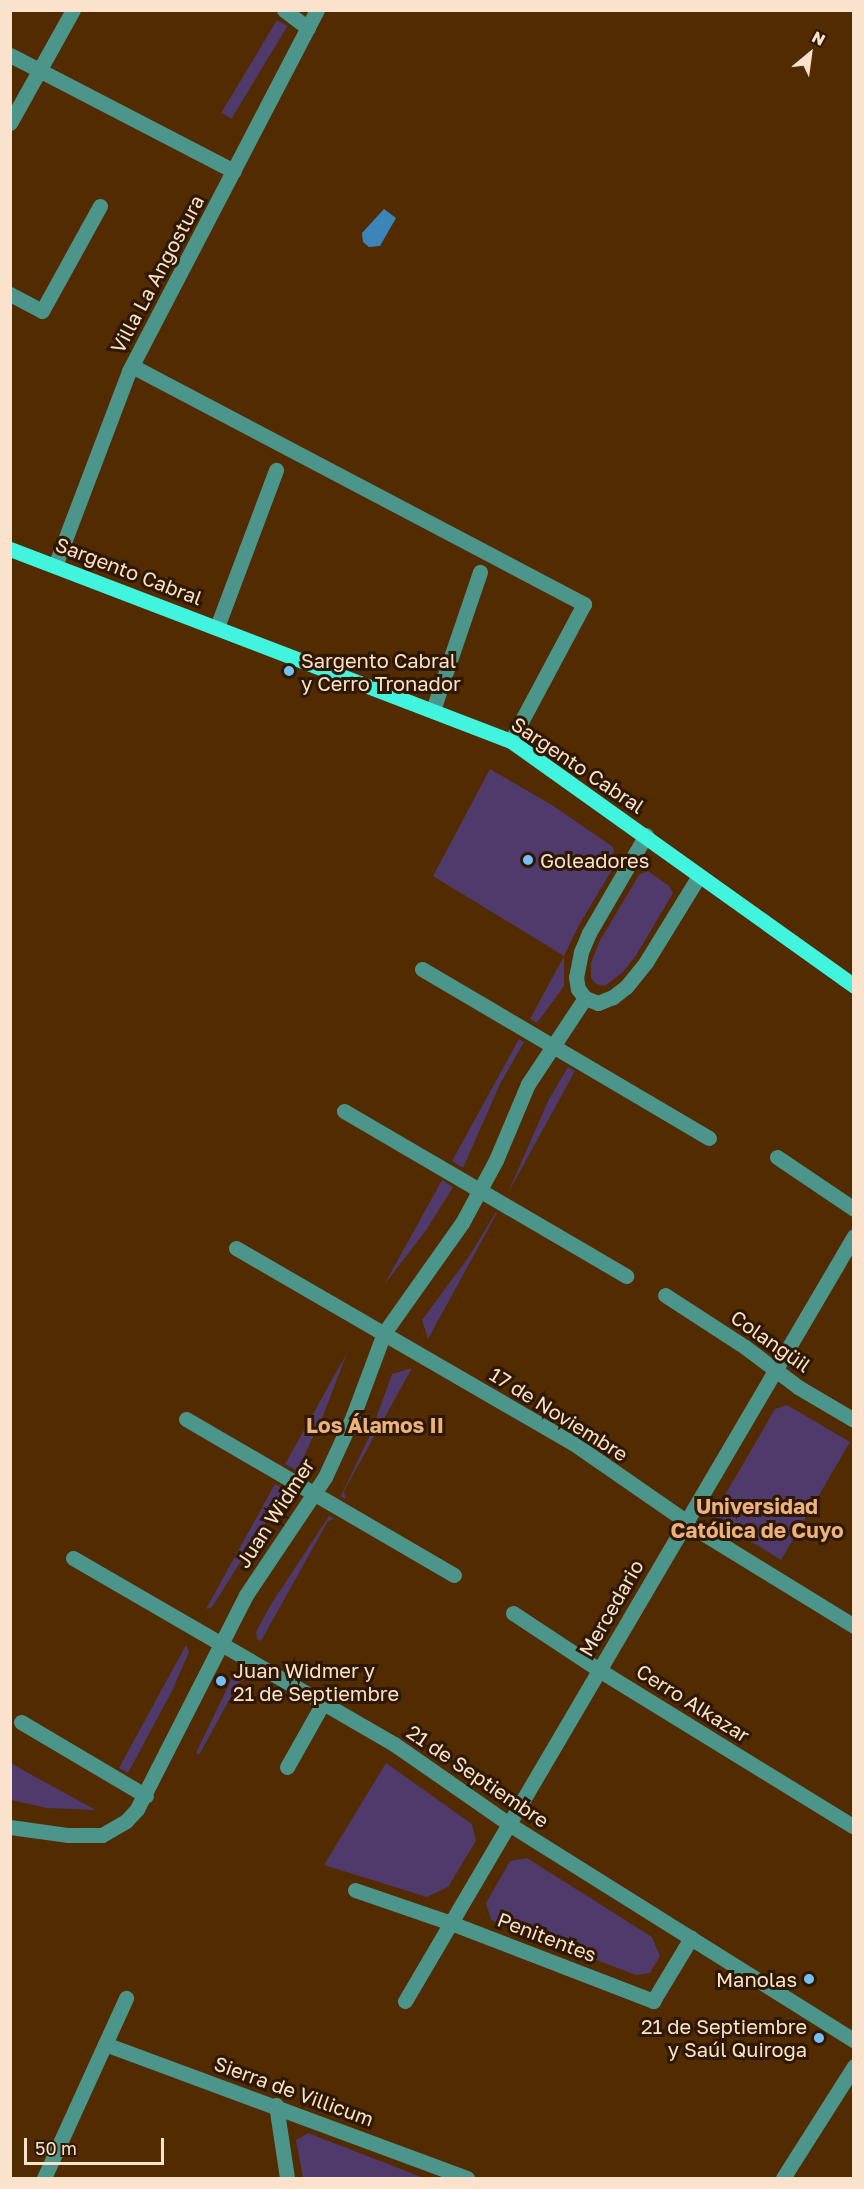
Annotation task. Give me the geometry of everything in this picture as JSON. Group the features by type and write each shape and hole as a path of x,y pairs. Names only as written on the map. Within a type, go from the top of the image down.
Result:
{"main road":[{"name":"Sargento Cabral","path":"10,549 511,741 646,835 699,876 854,986"}],"street":[{"path":"10,123 73,10"},
{"path":"284,10 308,28"},
{"name":"Villa La Angostura","path":"55,566 132,366 317,10"},
{"path":"10,55 234,171"},
{"path":"10,294 42,311 100,206"},
{"path":"132,366 584,604 511,741"},
{"path":"216,627 276,470"},
{"path":"433,710 480,572"},
{"path":"591,1001 578,989 576,977 580,952 646,835"},
{"name":"Juan Widmer","path":"10,1827 68,1835 102,1835 126,1821 146,1796 220,1642 246,1595 315,1494 349,1425 384,1333 453,1237 480,1190 528,1084 552,1046 591,1001 619,993 646,962 699,876"},
{"path":"422,969 709,1138"},
{"path":"344,1111 626,1276"},
{"path":"777,1157 854,1209"},
{"name":"Mercedario","path":"405,2001 854,1236"},
{"name":"17 de Noviembre","path":"236,1248 573,1443 686,1522 854,1626"},
{"name":"Colangüil","path":"665,1295 798,1387 854,1420"},
{"path":"186,1419 454,1575"},
{"name":"21 de Septiembre","path":"73,1558 394,1744 509,1824 854,2040"},
{"name":"Cerro Alkazar","path":"513,1612 599,1670 854,1827"},
{"path":"287,1767 323,1703"},
{"path":"21,1722 146,1796"},
{"name":"Penitentes","path":"355,1890 451,1923 653,2001 691,1938"},
{"path":"45,2178 126,1998"},
{"name":"Sierra de Villicum","path":"105,2044 276,2105 467,2178"},
{"path":"783,2178 854,2066"},
{"path":"276,2105 287,2178"}],"shaded area":[{"path":"277,20 287,26 232,119 221,113"},
{"name":"Goleadores","path":"490,769 552,805 613,847 616,863 578,927 564,956 433,876"},
{"path":"648,871 669,886 673,893 637,954 623,972 605,986 596,984 591,978 591,963 599,942 639,875"},
{"path":"564,956 564,986 537,1023 530,1019"},
{"path":"519,1039 524,1042 500,1084 463,1168 452,1161"},
{"path":"568,1067 575,1071 508,1193 548,1101"},
{"path":"442,1180 453,1187 427,1229 384,1285"},
{"path":"496,1212 428,1339 422,1320 468,1258"},
{"path":"347,1353 323,1416 297,1471 285,1464"},
{"path":"412,1368 344,1491 346,1500 341,1496 370,1435 392,1374"},
{"path":"787,1405 850,1442 781,1560 717,1520 715,1512 775,1409"},
{"path":"275,1484 286,1490 212,1607 206,1609"},
{"path":"329,1516 335,1519 328,1521 261,1641 257,1639 256,1632 270,1606"},
{"path":"186,1645 189,1652 172,1691 128,1773 119,1768"},
{"path":"237,1676 245,1680 239,1682 199,1755 196,1753 232,1678"},
{"path":"11,1763 96,1810 47,1808 11,1800"},
{"path":"386,1763 472,1824 476,1841 448,1887 427,1897 324,1865"},
{"path":"527,1858 652,1937 660,1956 650,1973 636,1975 491,1920 486,1903 510,1861"},
{"path":"308,2133 424,2178 303,2178 296,2140"}],"water":[{"path":"384,209 396,218 380,246 369,247 363,242 362,233"}],"place":[{"name":"Sargento Cabral y Cerro Tronador","path":"289,671"},
{"name":"Goleadores","path":"528,860"},
{"name":"Juan Widmer y 21 de Septiembre","path":"221,1681"},
{"name":"Manolas","path":"809,1979"},
{"name":"21 de Septiembre y Saúl Quiroga","path":"819,2038"}],"district":[{"name":"Los Álamos II","path":"375,1425"},
{"name":"Universidad Católica de Cuyo","path":"757,1518"}]}
